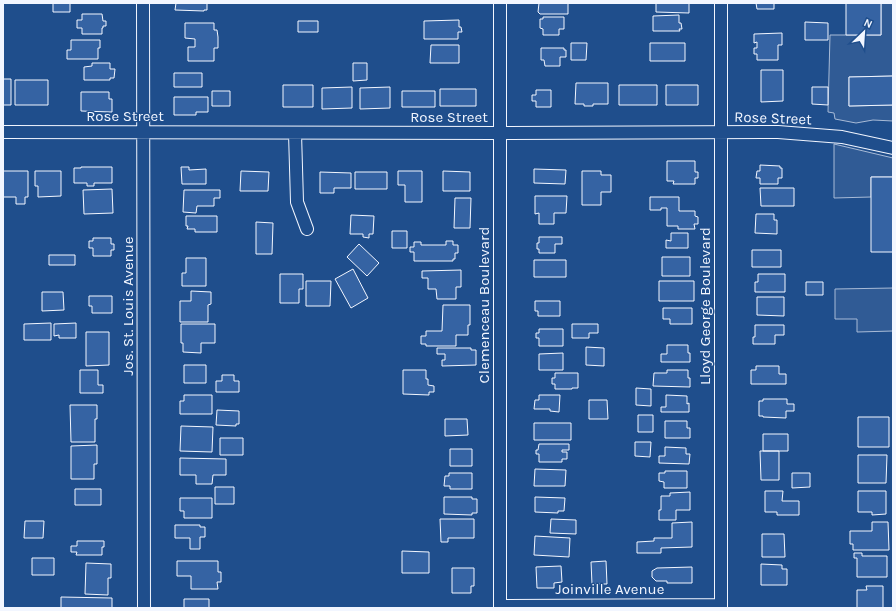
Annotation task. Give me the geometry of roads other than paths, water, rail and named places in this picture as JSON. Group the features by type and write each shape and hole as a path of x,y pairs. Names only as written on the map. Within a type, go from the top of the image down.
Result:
{"street":[{"name":"Jos. St. Louis Avenue","path":"143,3 144,608"},
{"name":"Clemenceau Boulevard","path":"500,3 500,607"},
{"name":"Lloyd George Boulevard","path":"721,3 721,606"},
{"name":"Rose Street","path":"3,132 778,132 842,137 893,148"},
{"path":"295,133 297,202 308,229"},
{"name":"Joinville Avenue","path":"500,607 721,606"}]}
